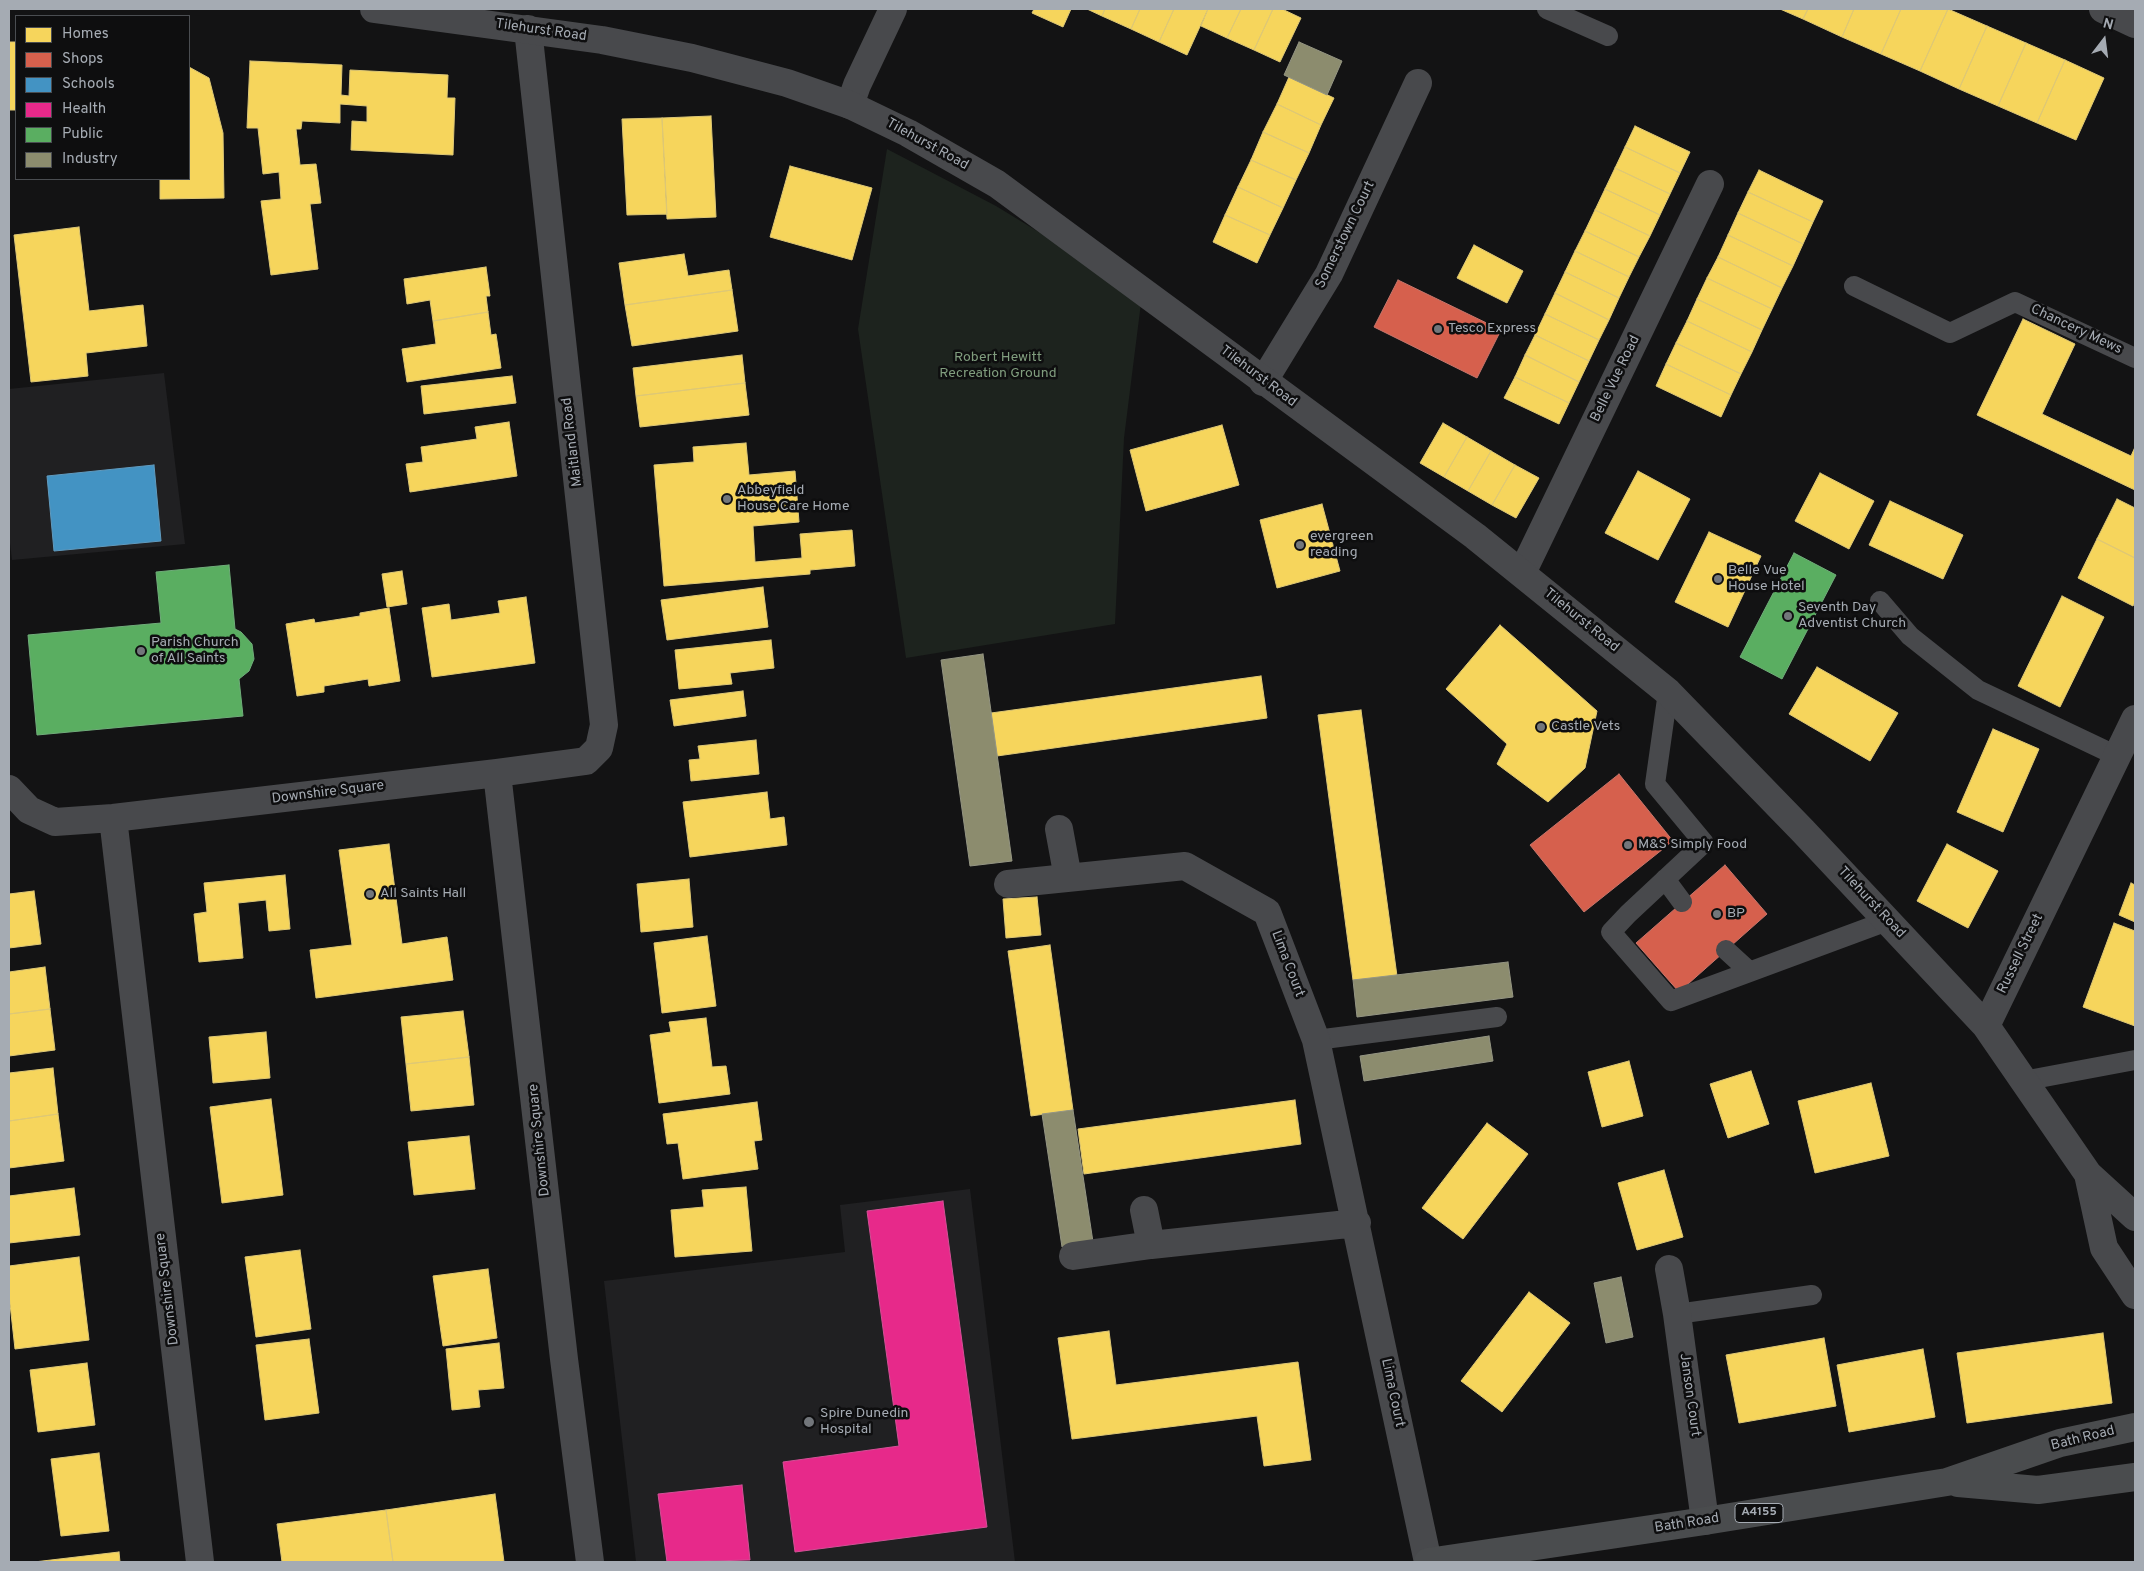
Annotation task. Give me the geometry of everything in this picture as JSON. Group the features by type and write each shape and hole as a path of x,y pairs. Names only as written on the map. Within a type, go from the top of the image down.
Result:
{"main road":[{"name":"Bath Road","path":"1428,1562 1705,1522 1946,1482 2060,1443 2135,1427"},
{"name":"Bath Road","path":"1946,1482 2038,1490 2135,1477"}],"street":[{"name":"Tilehurst Road","path":"374,9 528,28 602,40 692,58 787,83 850,105 908,133 997,184 1155,298 1263,382 1475,536 1668,692 1986,1026"},
{"path":"850,105 867,61 893,9"},
{"path":"2103,9 2135,24"},
{"name":"Maitland Road","path":"497,773 586,761 599,748 604,725 528,28"},
{"name":"Somerstown Court","path":"1263,382 1329,274 1418,83"},
{"name":"Belle Vue Road","path":"1522,573 1710,184"},
{"name":"Russell Street","path":"1986,1026 2135,720"},
{"name":"Downshire Square","path":"200,1562 113,818 497,773 564,1359 590,1562"},
{"path":"9,789 29,810 55,822 113,818"},
{"path":"1059,829 1068,878"},
{"name":"Lima Court","path":"1008,884 1185,866 1267,912 1316,1040 1357,1223 1428,1562"},
{"path":"1986,1026 2088,1174 2135,1217"},
{"path":"2088,1174 2104,1248 2135,1295"},
{"path":"1144,1210 1151,1245"},
{"path":"1073,1256 1151,1245 1357,1223"},
{"name":"Janson Court","path":"1669,1270 1677,1314 1705,1522"}],"lane":[{"path":"1547,9 1608,36"},
{"name":"Chancery Mews","path":"1854,286 1950,332 2015,302 2135,358"},
{"path":"1880,600 1910,636 1978,690 2117,756"},
{"path":"1668,692 1655,784 1704,843 1611,932 1671,1001 1887,921"},
{"path":"1665,879 1682,902"},
{"path":"1726,950 1750,972"},
{"path":"1316,1040 1497,1017"},
{"path":"2023,1081 2135,1060"},
{"path":"1677,1314 1812,1295"}],"shaded area":[{"path":"164,373 185,544 12,560 9,535 9,389"},
{"name":"Spire Dunedin Hospital","path":"970,1189 1015,1562 636,1562 604,1281 845,1252 840,1205"}],"green space":[{"name":"Robert Hewitt Recreation Ground","path":"887,149 996,206 1142,295 1124,438 1115,624 906,658 858,329"}],"building: Homes":[{"path":"1034,9 1071,9 1063,27 1032,13"},
{"path":"1087,9 1105,9 1102,16"},
{"path":"1105,9 1140,9 1131,29 1102,16"},
{"path":"1140,9 1174,9 1159,42 1131,29"},
{"path":"1174,9 1208,9 1187,55 1159,42"},
{"path":"1208,9 1241,9 1227,38 1201,26"},
{"path":"1241,9 1273,9 1254,50 1227,38"},
{"path":"1273,9 1282,9 1301,18 1280,62 1254,50"},
{"path":"1780,9 1808,9 1803,19"},
{"path":"1808,9 1854,9 1842,37 1803,19"},
{"path":"1854,9 1901,9 1881,54 1842,37"},
{"path":"1901,9 1948,9 1920,71 1881,54"},
{"path":"1948,9 1987,26 1959,89 1920,71"},
{"path":"1987,26 2026,43 1998,106 1959,89"},
{"path":"9,42 15,42 15,110 9,110"},
{"path":"2026,43 2065,60 2037,123 1998,106"},
{"path":"2065,60 2104,78 2076,140 2037,123"},
{"path":"250,61 342,65 341,95 349,96 350,70 448,75 447,98 455,98 453,155 351,150 352,121 367,122 367,106 340,104 340,123 302,121 301,129 296,129 300,165 316,164 321,203 310,204 318,269 271,275 261,201 281,199 279,172 263,174 258,128 247,128"},
{"path":"190,68 209,78 223,133 224,198 160,199 160,180 190,180"},
{"path":"1289,77 1334,98 1321,125 1277,104"},
{"path":"1277,104 1321,125 1309,153 1263,132"},
{"path":"711,116 716,217 667,219 662,118"},
{"path":"662,118 667,214 627,215 622,119"},
{"path":"1635,126 1690,152 1680,173 1625,147"},
{"path":"1263,132 1309,153 1296,180 1251,160"},
{"path":"1625,147 1680,173 1670,194 1615,168"},
{"path":"1251,160 1296,180 1283,208 1238,187"},
{"path":"790,166 872,188 852,260 770,237"},
{"path":"1615,168 1670,194 1660,215 1605,189"},
{"path":"1759,170 1823,201 1813,222 1748,192"},
{"path":"1238,187 1283,208 1270,235 1225,215"},
{"path":"1605,189 1660,215 1650,236 1595,210"},
{"path":"1748,192 1813,222 1803,244 1738,213"},
{"path":"1595,210 1650,236 1639,257 1585,231"},
{"path":"1738,213 1803,244 1793,266 1728,235"},
{"path":"1225,215 1270,235 1257,263 1213,242"},
{"path":"79,227 89,311 143,305 147,346 86,353 88,376 31,382 14,235"},
{"path":"1585,231 1639,257 1629,277 1575,251"},
{"path":"1728,235 1793,266 1782,288 1718,257"},
{"path":"1474,245 1523,271 1507,303 1457,278"},
{"path":"1575,251 1629,277 1619,298 1565,272"},
{"path":"684,254 688,276 729,270 732,290 625,305 619,263"},
{"path":"1718,257 1782,288 1772,309 1707,278"},
{"path":"486,267 490,296 486,296 488,312 433,321 430,300 407,304 404,279"},
{"path":"1565,272 1619,298 1609,320 1555,293"},
{"path":"1707,278 1772,309 1762,330 1697,299"},
{"path":"732,290 738,331 632,346 625,305"},
{"path":"1555,293 1609,320 1599,340 1545,314"},
{"path":"1697,299 1762,330 1752,352 1687,321"},
{"path":"488,312 491,335 496,334 501,368 407,382 402,349 436,344 433,321"},
{"path":"1545,314 1599,340 1589,361 1535,335"},
{"path":"2023,319 2075,344 2042,414 2131,456 2135,447 2135,490 1977,415"},
{"path":"1687,321 1752,352 1741,374 1676,343"},
{"path":"1535,335 1589,361 1579,382 1525,355"},
{"path":"1676,343 1741,374 1731,395 1666,364"},
{"path":"742,355 745,383 636,396 633,368"},
{"path":"1525,355 1579,382 1569,403 1515,377"},
{"path":"1666,364 1731,395 1721,417 1656,386"},
{"path":"512,376 516,403 424,414 421,386"},
{"path":"1515,377 1569,403 1559,424 1504,398"},
{"path":"745,383 749,415 640,427 636,396"},
{"path":"509,422 517,476 410,492 406,464 423,462 421,447 477,439 475,427"},
{"path":"1443,423 1467,437 1444,477 1420,463"},
{"path":"1222,425 1239,485 1146,511 1130,450"},
{"path":"1467,437 1491,451 1468,491 1444,477"},
{"name":"Abbeyfield House Care Home","path":"746,443 749,475 795,471 799,522 753,526 755,562 802,558 800,534 852,530 855,566 810,570 810,574 664,586 654,465 694,462 693,447"},
{"path":"1491,451 1515,465 1492,505 1468,491"},
{"path":"1515,465 1539,478 1516,518 1492,505"},
{"path":"1638,471 1690,499 1658,560 1605,533"},
{"path":"1820,473 1874,501 1849,549 1795,521"},
{"path":"2117,499 2135,508 2135,558 2097,539"},
{"path":"1890,501 1963,535 1943,579 1869,545"},
{"name":"evergreen reading","path":"1322,504 1340,571 1277,588 1260,520"},
{"name":"Belle Vue House Hotel","path":"1709,532 1761,556 1728,627 1675,602"},
{"path":"2097,539 2135,558 2135,602 2133,606 2078,578"},
{"path":"402,571 407,604 387,607 382,574"},
{"path":"763,587 768,627 667,640 661,600"},
{"path":"2062,596 2104,617 2060,707 2018,686"},
{"path":"526,597 535,663 432,677 422,608 449,604 451,620 500,613 498,601"},
{"path":"389,608 400,681 369,686 368,679 324,686 324,692 297,696 286,624 314,619 315,623 360,616 360,613"},
{"name":"Castle Vets","path":"1500,625 1597,711 1585,768 1548,802 1497,764 1507,744 1446,689"},
{"path":"771,640 774,668 730,673 732,684 679,689 675,650"},
{"path":"1817,667 1898,713 1870,761 1789,714"},
{"path":"1261,676 1267,718 997,756 991,713"},
{"path":"743,691 746,716 674,726 670,700"},
{"path":"1361,710 1397,976 1353,980 1318,715"},
{"path":"1993,729 2039,749 2003,832 1957,812"},
{"path":"756,740 759,774 691,781 689,760 700,759 698,746"},
{"path":"767,792 770,819 784,817 787,845 690,857 683,802"},
{"name":"All Saints Hall","path":"389,844 402,944 447,937 453,980 316,998 310,950 352,945 339,850"},
{"path":"1947,844 1998,871 1968,928 1917,901"},
{"path":"285,875 290,929 269,931 266,900 238,903 243,958 199,962 194,914 207,912 204,883"},
{"path":"689,879 693,927 641,932 637,884"},
{"path":"2131,883 2135,885 2135,922 2119,915"},
{"path":"34,891 41,944 9,948 9,894"},
{"path":"1037,897 1041,935 1006,938 1003,899"},
{"path":"2114,923 2135,931 2135,1026 2083,1007"},
{"path":"707,936 716,1006 662,1013 654,943"},
{"path":"1050,945 1073,1110 1031,1116 1008,951"},
{"path":"45,967 50,1009 9,1014 9,972"},
{"path":"50,1009 55,1050 9,1056 9,1014"},
{"path":"463,1011 469,1057 406,1064 401,1017"},
{"path":"706,1018 712,1067 726,1066 730,1094 659,1103 650,1035 671,1032 669,1022"},
{"path":"266,1032 270,1078 213,1083 209,1037"},
{"path":"469,1057 474,1105 411,1111 406,1064"},
{"path":"1629,1061 1643,1116 1602,1127 1588,1072"},
{"path":"53,1068 58,1114 9,1121 9,1073"},
{"path":"1751,1071 1769,1124 1728,1138 1710,1084"},
{"path":"1871,1083 1889,1156 1815,1173 1798,1101"},
{"path":"271,1099 283,1195 222,1203 210,1107"},
{"path":"1295,1100 1301,1144 1084,1174 1078,1129"},
{"path":"757,1102 762,1140 754,1141 758,1169 683,1179 678,1143 667,1144 663,1114"},
{"path":"58,1114 64,1161 9,1168 9,1121"},
{"path":"1487,1123 1528,1154 1463,1239 1422,1208"},
{"path":"469,1136 475,1189 414,1195 408,1142"},
{"path":"1664,1170 1683,1237 1637,1250 1618,1183"},
{"path":"746,1187 752,1251 675,1257 671,1210 704,1207 702,1190"},
{"path":"74,1188 80,1235 9,1243 9,1196"},
{"path":"300,1250 311,1329 256,1337 245,1257"},
{"path":"79,1257 89,1340 15,1349 9,1295 9,1266"},
{"path":"488,1269 497,1338 443,1346 433,1276"},
{"path":"1529,1292 1570,1323 1502,1412 1461,1381"},
{"path":"1109,1331 1116,1385 1298,1362 1311,1460 1264,1466 1257,1416 1072,1439 1058,1338"},
{"path":"2103,1333 2112,1403 1967,1423 1957,1353"},
{"path":"1824,1338 1836,1406 1739,1423 1726,1355"},
{"path":"309,1339 319,1413 265,1420 256,1345"},
{"path":"499,1343 504,1388 478,1390 480,1407 452,1410 446,1349"},
{"path":"1923,1349 1935,1417 1849,1432 1837,1365"},
{"path":"87,1363 95,1425 38,1432 30,1370"},
{"path":"99,1453 109,1531 61,1536 51,1459"},
{"path":"495,1494 504,1562 393,1562 386,1510"},
{"path":"386,1510 393,1562 282,1562 277,1524"},
{"path":"119,1552 120,1562 34,1562"}],"building: Shops":[{"name":"Tesco Express","path":"1398,280 1501,330 1477,378 1374,327"},
{"path":"1619,774 1673,841 1584,912 1530,845"},
{"path":"1725,865 1767,914 1679,992 1636,943"}],"building: Schools":[{"path":"154,465 161,541 54,551 47,476"}],"building: Health":[{"path":"943,1201 987,1527 795,1552 783,1462 899,1446 867,1211"},
{"path":"742,1485 750,1560 667,1562 658,1494"}],"building: Public":[{"name":"Seventh Day Adventist Church","path":"1794,553 1836,575 1782,679 1740,657"},
{"name":"Parish Church of All Saints","path":"229,565 235,629 241,632 252,644 254,659 249,671 239,679 243,716 37,735 28,635 161,623 156,572"}],"building: Industry":[{"path":"1299,42 1342,61 1327,95 1284,75"},
{"path":"983,654 1012,861 970,866 941,660"},
{"path":"1508,962 1513,997 1357,1017 1353,980"},
{"path":"1489,1036 1493,1061 1364,1081 1360,1056"},
{"path":"1073,1110 1093,1242 1062,1247 1042,1114"},
{"path":"1621,1277 1633,1337 1606,1343 1594,1283"}],"place":[{"name":"Tesco Express","path":"1438,329"},
{"name":"Abbeyfield House Care Home","path":"727,499"},
{"name":"evergreen reading","path":"1300,545"},
{"name":"Belle Vue House Hotel","path":"1718,579"},
{"name":"Seventh Day Adventist Church","path":"1788,616"},
{"name":"Parish Church of All Saints","path":"141,651"},
{"name":"Castle Vets","path":"1541,727"},
{"name":"M&S Simply Food","path":"1628,845"},
{"name":"All Saints Hall","path":"370,894"},
{"name":"BP","path":"1717,914"},
{"name":"Spire Dunedin Hospital","path":"809,1422"}]}
